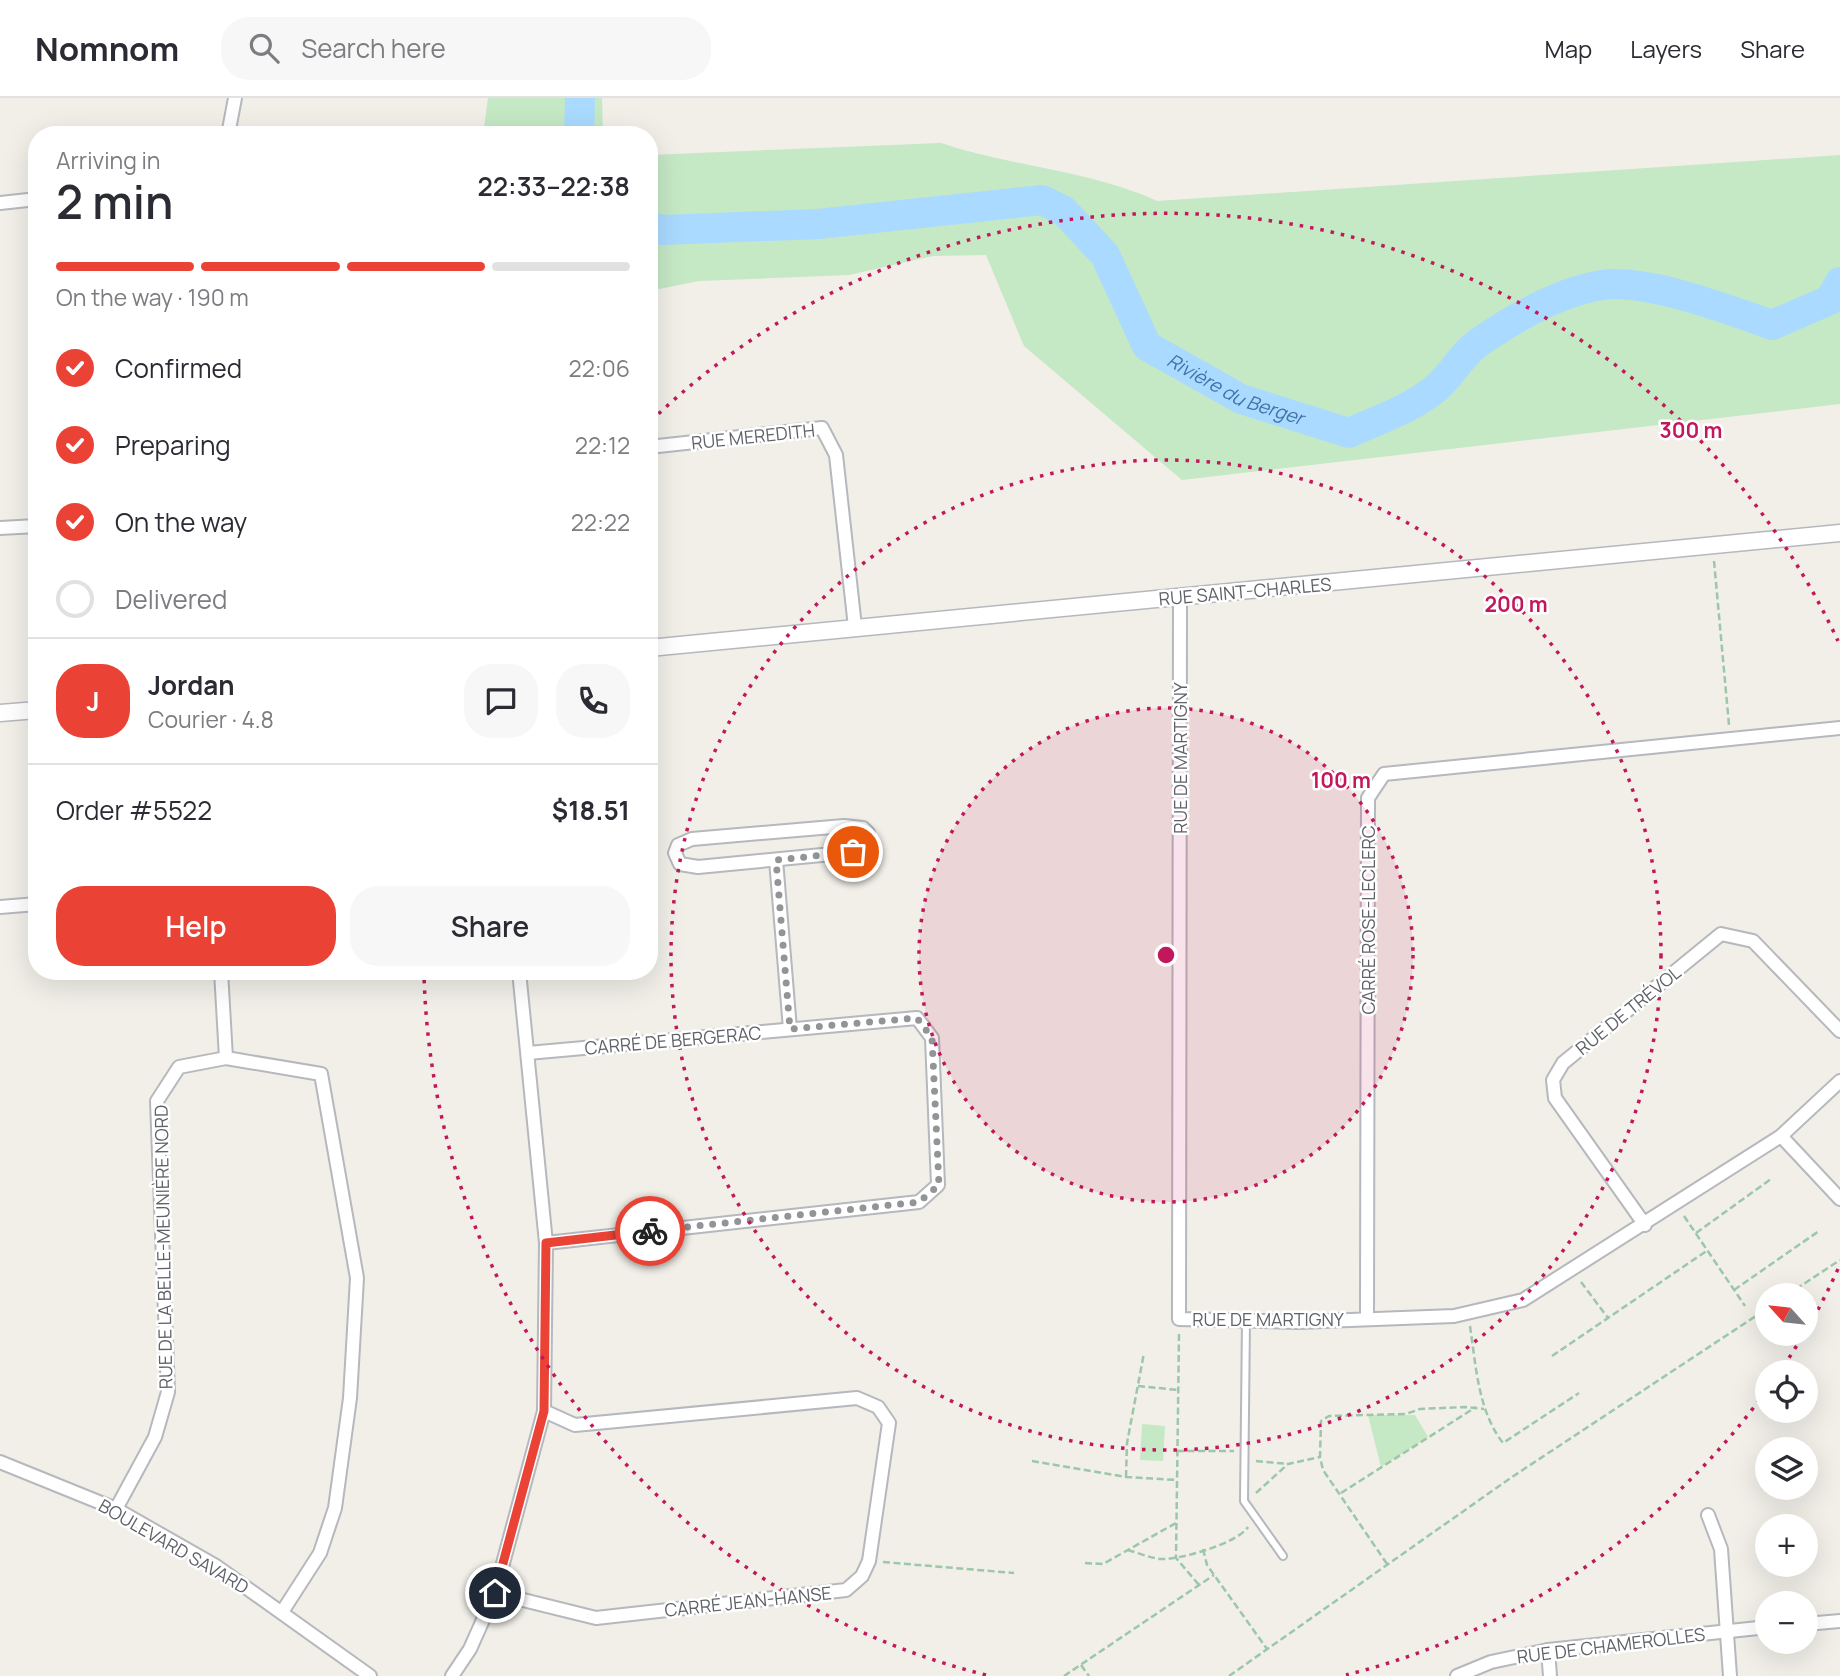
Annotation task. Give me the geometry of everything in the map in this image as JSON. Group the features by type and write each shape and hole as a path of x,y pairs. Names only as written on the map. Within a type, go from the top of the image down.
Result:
{"street":[{"path":"230,126 235,98"},
{"path":"0,204 28,200"},
{"name":"RUE MEREDITH","path":"658,446 822,428 836,455 855,627"},
{"path":"0,528 28,526"},
{"name":"RUE SAINT-CHARLES","path":"658,648 1840,533"},
{"name":"RUE DE MARTIGNY","path":"1180,598 1179,1319 1367,1319 1468,1313 1523,1300 1781,1136 1840,1082"},
{"path":"0,713 28,711"},
{"name":"CARRÉ ROSE-LECLERC","path":"1367,1319 1368,798 1384,774 1840,729"},
{"path":"844,826 863,828 868,833 864,847 853,852 776,860 687,867 680,864 675,853 678,845 692,839 844,826"},
{"path":"776,860 790,1029"},
{"path":"0,907 28,905"},
{"name":"RUE DE TRÉVOL","path":"1645,1224 1555,1098 1553,1080 1563,1063 1721,934 1753,942 1840,1031"},
{"path":"222,980 226,1058 321,1074 357,1278 350,1398 335,1508 320,1553 282,1612"},
{"path":"452,1676 470,1649 495,1593 544,1411 546,1243 520,980"},
{"name":"CARRÉ DE BERGERAC","path":"528,1053 917,1018 932,1038 939,1185 919,1202 546,1243"},
{"name":"RUE DE LA BELLE-MEUNIÈRE NORD","path":"116,1509 155,1437 168,1392 157,1101 180,1068 226,1058"},
{"path":"1781,1136 1840,1199"},
{"name":"CARRÉ JEAN-HANSE","path":"495,1593 596,1618 846,1590 862,1576 869,1561 889,1423 878,1407 857,1398 575,1425 544,1411"},
{"name":"BOULEVARD SAVARD","path":"0,1462 116,1509 216,1566 370,1676"},
{"path":"1708,1515 1721,1549 1730,1676"},
{"path":"1818,1623 1840,1621"},
{"name":"RUE DE CHAMEROLLES","path":"1457,1676 1491,1662 1548,1650 1755,1628"},
{"path":"1548,1650 1550,1676"}],"lane":[{"path":"1246,1321 1244,1501 1283,1556"}],"path":[{"path":"1712,546 1731,739"},
{"path":"1696,1233 1771,1179"},
{"path":"1676,1205 1745,1306"},
{"path":"1734,1290 1819,1231"},
{"path":"1552,1356 1708,1251"},
{"path":"1805,1283 1840,1260"},
{"path":"1572,1270 1608,1318"},
{"path":"1468,1313 1489,1425 1503,1443 1579,1393"},
{"path":"1229,1676 1512,1477 1755,1317"},
{"path":"1179,1326 1176,1558 1199,1585"},
{"path":"1474,1351 1481,1350"},
{"path":"1126,1476 1127,1443 1144,1353"},
{"path":"1138,1386 1178,1390"},
{"path":"1388,1564 1323,1470 1320,1427 1325,1418 1476,1407 1485,1409"},
{"path":"1341,1493 1476,1407"},
{"path":"1177,1451 1244,1453 1275,1465 1320,1457"},
{"path":"1032,1461 1126,1476 1177,1480"},
{"path":"1128,1550 1160,1559 1176,1558 1238,1538 1250,1524 1257,1492 1288,1464"},
{"path":"1085,1563 1103,1564 1176,1523"},
{"path":"1203,1549 1207,1565 1267,1649"},
{"path":"869,1561 1014,1573"},
{"path":"1064,1676 1214,1575"},
{"path":"1080,1665 1088,1676"}],"green space":[{"path":"488,98 602,98 603,126 484,126"},
{"path":"941,143 1105,182 1157,201 1840,155 1840,404 1182,480 1024,346 986,255 933,256 849,275 699,281 658,289 658,155"},
{"path":"1368,1415 1415,1415 1428,1437 1381,1467"},
{"path":"1142,1424 1165,1426 1163,1461 1140,1460"}],"waterway":[{"name":"Rivière du Berger","path":"579,126 580,98"},
{"name":"Rivière du Berger","path":"658,229 818,224 1042,200 1064,211 1105,255 1147,346 1241,399 1349,433 1425,397 1440,385 1478,343 1506,324 1553,300 1586,288 1620,284 1641,286 1687,297 1772,325 1830,300 1840,282"}],"way so far":[{"path":"650,1231 919,1202 939,1185 932,1038 917,1018 790,1029 776,860 853,852"}],"route":[{"path":"495,1593 544,1411 546,1243 650,1231"}]}
